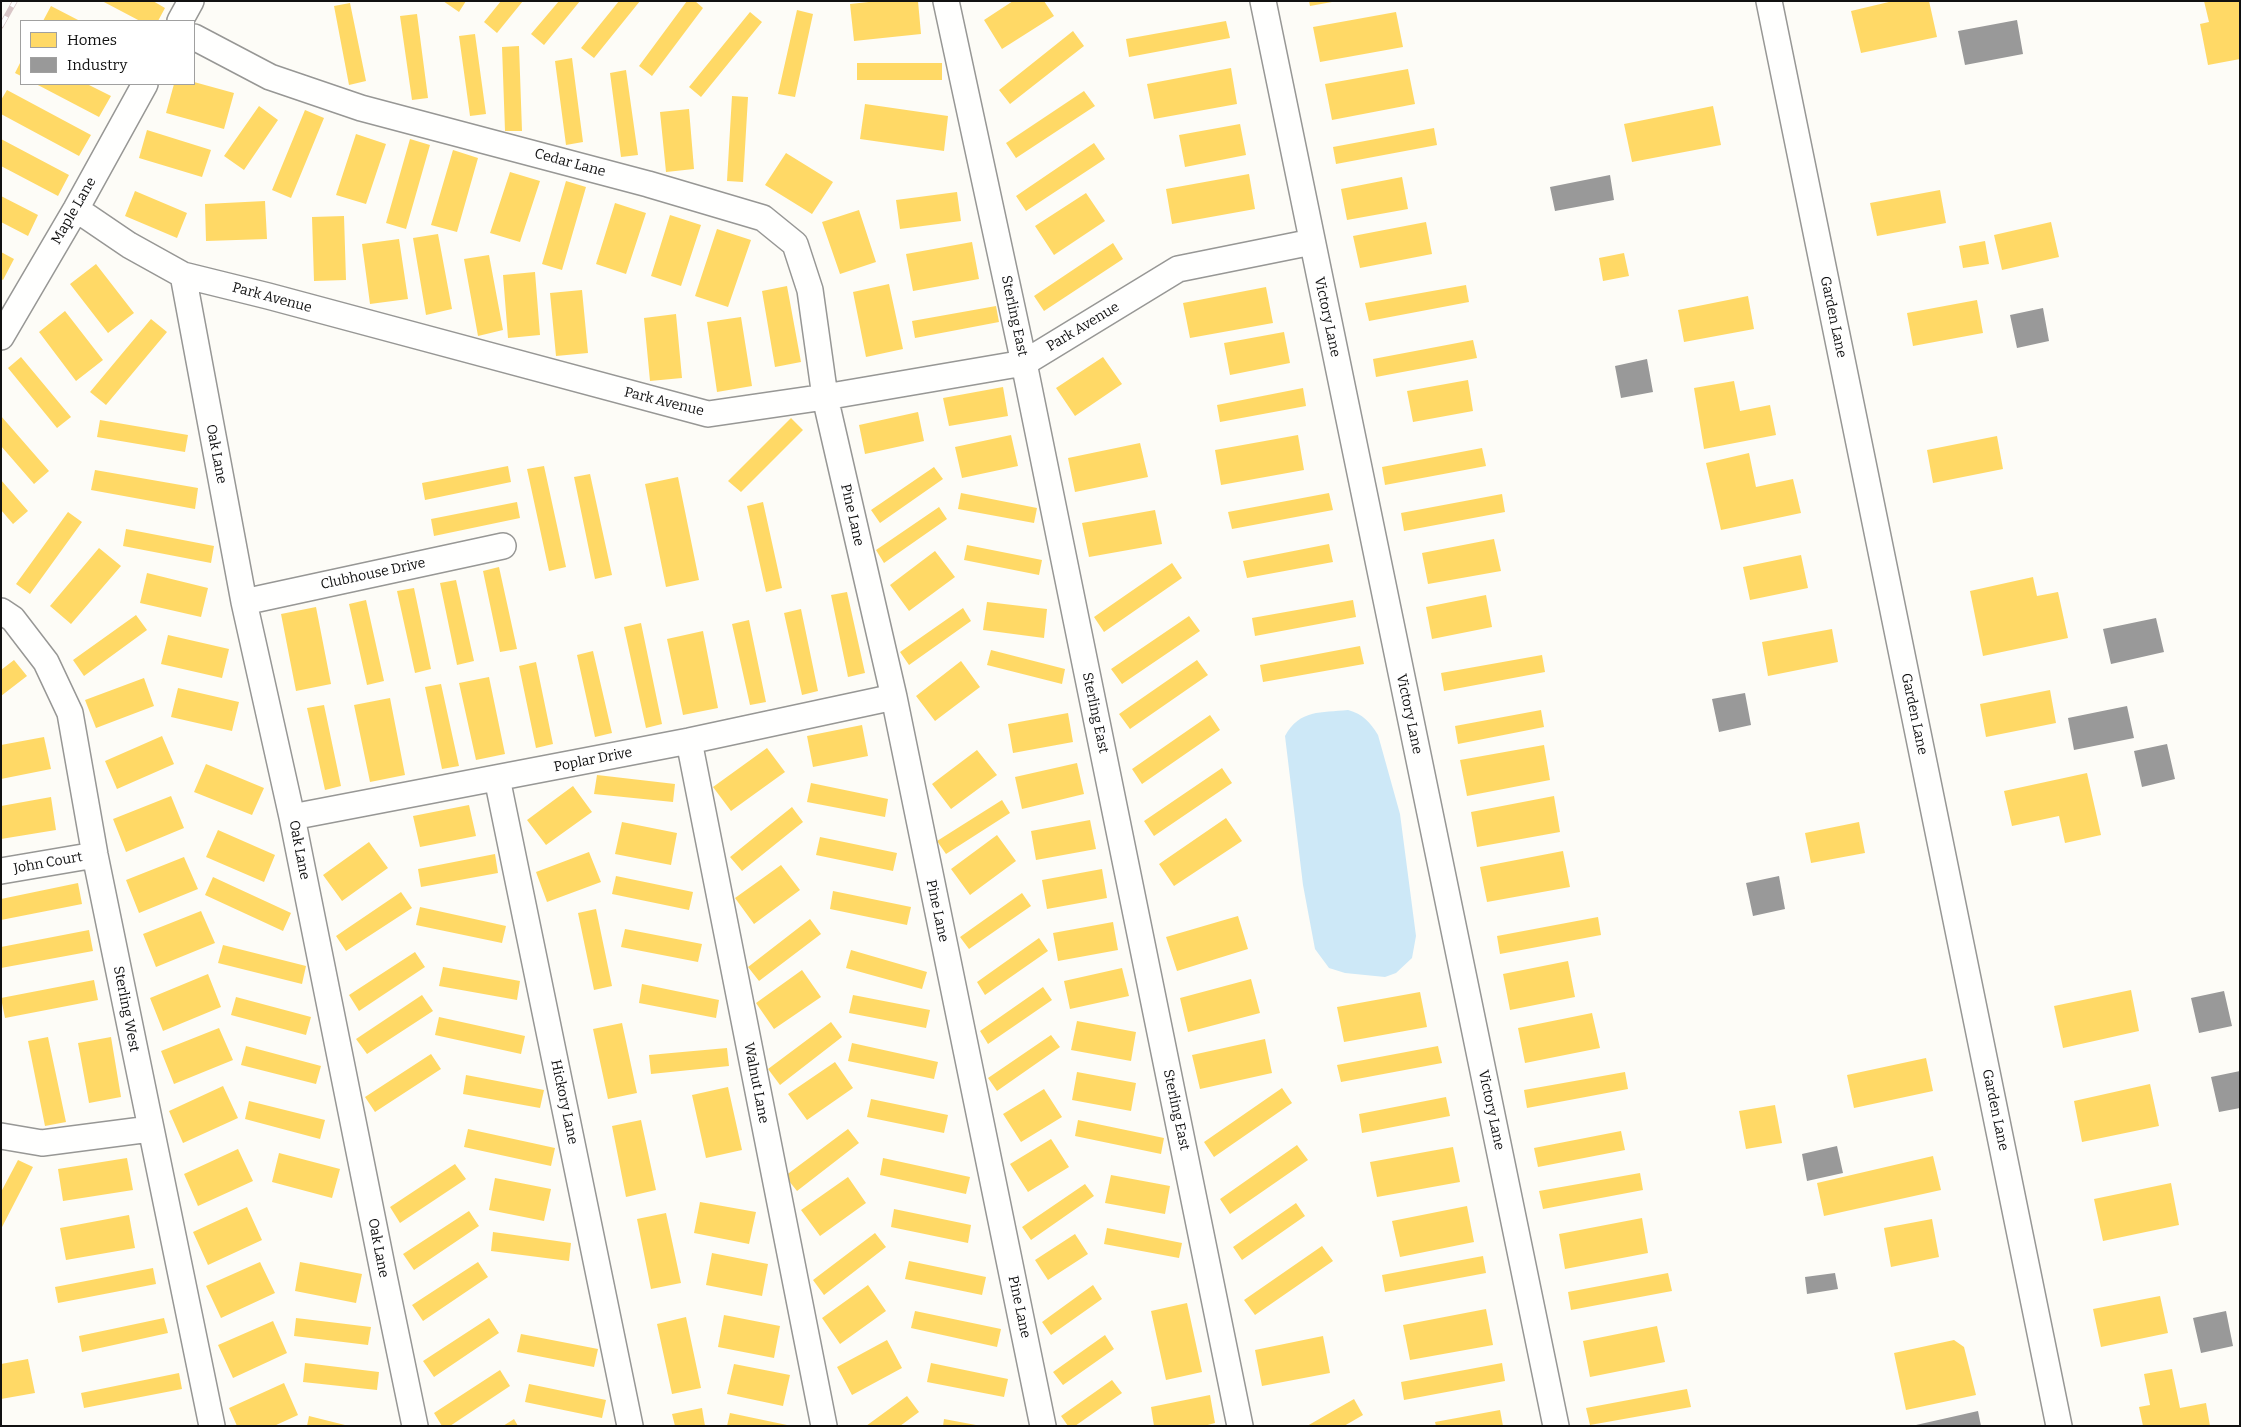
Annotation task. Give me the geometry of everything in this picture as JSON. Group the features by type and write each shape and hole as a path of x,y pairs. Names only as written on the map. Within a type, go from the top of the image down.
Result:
{"street":[{"path":"181,20 191,1"},
{"name":"Sterling East","path":"946,1 1024,363 1240,1426"},
{"name":"Victory Lane","path":"1263,1 1556,1426"},
{"name":"Garden Lane","path":"1769,1 2059,1426"},
{"name":"Cedar Lane","path":"195,38 270,77 361,108 648,184 763,218 795,244 810,290 825,397"},
{"name":"Maple Lane","path":"1,337 76,209 144,85"},
{"name":"Park Avenue","path":"76,209 129,245 182,275 268,296 708,414 825,397 1024,363 1178,269 1312,242"},
{"name":"Oak Lane","path":"182,275 244,602 292,817 416,1426"},
{"name":"Pine Lane","path":"825,397 894,697 1043,1426"},
{"name":"Clubhouse Drive","path":"244,602 503,546"},
{"name":"Sterling West","path":"1,611 13,619 46,662 70,713 95,855 212,1426"},
{"name":"Poplar Drive","path":"292,817 689,741 894,697"},
{"name":"Walnut Lane","path":"689,741 824,1426"},
{"name":"Hickory Lane","path":"497,778 630,1426"},
{"name":"John Court","path":"1,870 95,855"},
{"path":"1,1136 42,1144 150,1128"}],"water":[{"path":"1348,710 1366,719 1378,735 1400,814 1416,936 1412,958 1396,973 1385,977 1345,973 1329,968 1315,949 1303,885 1285,736 1297,721 1304,717 1320,712"}],"building: Homes":[{"path":"102,1 153,1 165,8 159,20 138,20"},
{"path":"443,1 466,1 459,12"},
{"path":"501,1 523,1 497,33 484,22"},
{"path":"559,1 580,1 544,45 531,34"},
{"path":"619,1 640,1 594,58 581,48"},
{"path":"687,1 695,1 703,8 652,76 639,66"},
{"path":"878,1 918,1 921,34 854,41 850,4"},
{"path":"1013,1 1044,1 1054,16 1002,49 984,20"},
{"path":"1309,1 1332,1 1332,2 1310,6"},
{"path":"1893,1 1929,1 1937,37 1861,53 1851,11"},
{"path":"2204,1 2240,1 2240,59 2208,65 2200,24 2209,22"},
{"path":"350,3 366,81 349,85 334,6"},
{"path":"51,6 78,20 44,20"},
{"path":"797,10 813,14 795,97 778,94"},
{"path":"750,12 762,22 701,97 689,87"},
{"path":"1396,12 1403,47 1320,62 1313,27"},
{"path":"417,14 428,98 412,100 400,16"},
{"path":"1226,21 1230,38 1129,57 1126,39"},
{"path":"1073,31 1084,46 1010,104 999,90"},
{"path":"475,34 486,114 470,116 459,36"},
{"path":"519,46 522,131 505,131 502,47"},
{"path":"572,58 583,142 566,145 555,61"},
{"path":"20,63 20,76 15,73"},
{"path":"857,63 942,63 942,80 857,80"},
{"path":"1231,68 1237,104 1154,119 1147,84"},
{"path":"1408,69 1415,104 1332,120 1325,84"},
{"path":"626,70 638,155 621,157 610,73"},
{"path":"195,82 234,93 224,129 166,113 174,85 195,85"},
{"path":"38,85 89,85 111,96 99,117"},
{"path":"7,90 91,135 79,156 1,114 1,100"},
{"path":"1084,91 1095,106 1016,158 1006,143"},
{"path":"732,96 748,97 743,182 727,181"},
{"path":"865,104 948,116 944,151 860,139"},
{"path":"259,106 278,120 244,170 224,156"},
{"path":"1713,106 1721,145 1632,162 1624,124"},
{"path":"689,109 694,169 666,172 660,112"},
{"path":"305,110 324,118 291,198 272,190"},
{"path":"1240,124 1246,155 1185,167 1179,135"},
{"path":"1434,128 1437,145 1336,164 1333,147"},
{"path":"147,130 211,150 202,177 139,158"},
{"path":"356,134 386,144 366,204 336,195"},
{"path":"1,139 69,175 58,196 1,166"},
{"path":"410,139 430,145 406,229 386,223"},
{"path":"1094,143 1105,159 1026,211 1016,196"},
{"path":"453,150 478,158 457,232 431,225"},
{"path":"786,153 833,182 812,214 765,185"},
{"path":"510,172 540,181 520,242 490,233"},
{"path":"1249,174 1255,209 1172,224 1166,189"},
{"path":"1402,177 1408,209 1347,220 1341,189"},
{"path":"566,181 586,187 562,270 542,264"},
{"path":"1940,190 1946,223 1877,236 1870,203"},
{"path":"135,191 187,213 177,238 125,216"},
{"path":"957,192 961,221 900,229 896,200"},
{"path":"1086,193 1105,221 1054,255 1035,226"},
{"path":"1,196 38,215 28,236 1,222"},
{"path":"265,201 267,239 206,241 205,204"},
{"path":"615,203 646,213 626,274 596,264"},
{"path":"859,210 876,262 840,274 822,222"},
{"path":"670,215 701,225 681,286 651,276"},
{"path":"344,216 346,280 314,281 312,217"},
{"path":"1426,222 1432,254 1360,268 1353,236"},
{"path":"2051,222 2059,257 2002,270 1994,235"},
{"path":"717,229 751,240 728,307 695,296"},
{"path":"438,234 452,309 426,315 413,238"},
{"path":"399,239 408,299 370,304 362,244"},
{"path":"1985,241 1989,264 1963,268 1959,246"},
{"path":"972,242 979,279 913,291 906,254"},
{"path":"1113,243 1123,259 1044,311 1034,296"},
{"path":"1,252 14,259 3,280 1,279"},
{"path":"1624,253 1629,276 1603,281 1599,258"},
{"path":"489,255 503,330 478,336 464,259"},
{"path":"96,264 134,313 108,333 70,284"},
{"path":"535,272 540,335 508,338 503,275"},
{"path":"889,284 903,349 866,357 853,292"},
{"path":"1466,285 1469,302 1369,321 1365,303"},
{"path":"787,286 801,362 775,367 762,291"},
{"path":"1266,287 1273,323 1190,338 1183,303"},
{"path":"582,290 588,353 556,356 550,293"},
{"path":"1748,296 1754,329 1684,342 1678,310"},
{"path":"1977,300 1983,333 1913,346 1907,313"},
{"path":"996,306 999,322 915,338 912,321"},
{"path":"65,311 103,360 76,381 39,332"},
{"path":"676,314 682,378 650,381 644,318"},
{"path":"741,317 752,386 717,392 707,322"},
{"path":"151,319 167,332 106,405 90,392"},
{"path":"1284,332 1290,363 1230,375 1224,343"},
{"path":"1473,340 1477,358 1376,377 1373,359"},
{"path":"21,357 71,417 57,428 8,368"},
{"path":"1103,357 1122,384 1075,416 1056,388"},
{"path":"1468,380 1473,411 1413,422 1407,391"},
{"path":"1734,381 1740,411 1770,405 1776,435 1704,449 1694,388"},
{"path":"1003,387 1008,416 949,426 943,398"},
{"path":"1303,388 1306,406 1220,422 1217,405"},
{"path":"918,412 924,441 865,454 859,425"},
{"path":"1,416 49,471 34,484 1,446"},
{"path":"791,418 803,430 741,492 728,481"},
{"path":"100,420 188,435 185,452 97,437"},
{"path":"1011,435 1018,466 962,478 955,447"},
{"path":"1298,435 1304,470 1221,485 1215,450"},
{"path":"1997,436 2003,469 1933,483 1927,450"},
{"path":"1140,443 1148,477 1075,492 1068,458"},
{"path":"1482,448 1486,466 1385,485 1382,467"},
{"path":"1749,453 1756,487 1793,479 1801,513 1721,530 1706,463"},
{"path":"508,466 511,482 425,500 422,483"},
{"path":"544,466 566,567 549,571 527,469"},
{"path":"934,467 943,479 880,523 871,510"},
{"path":"95,470 198,488 195,509 91,490"},
{"path":"590,474 612,575 595,579 574,477"},
{"path":"678,477 699,580 666,587 645,484"},
{"path":"1,480 28,511 13,524 1,510"},
{"path":"961,493 1037,508 1034,523 958,509"},
{"path":"1329,493 1333,510 1232,529 1228,512"},
{"path":"1502,494 1505,512 1404,531 1401,513"},
{"path":"517,502 520,518 434,536 431,519"},
{"path":"763,502 782,588 766,592 747,506"},
{"path":"939,507 947,519 884,563 876,550"},
{"path":"1155,510 1162,544 1089,557 1082,523"},
{"path":"68,512 82,522 30,594 16,584"},
{"path":"126,529 214,546 211,563 123,546"},
{"path":"1494,539 1501,571 1428,584 1422,553"},
{"path":"1329,544 1333,562 1247,578 1243,561"},
{"path":"967,545 1042,560 1039,575 964,560"},
{"path":"99,548 121,566 71,624 50,606"},
{"path":"935,551 955,577 909,611 890,585"},
{"path":"1801,555 1808,588 1750,600 1743,567"},
{"path":"1172,563 1182,578 1104,632 1094,617"},
{"path":"499,567 517,649 500,652 483,571"},
{"path":"147,573 208,588 201,617 140,603"},
{"path":"2033,577 2037,596 2058,592 2068,638 1983,656 1970,591"},
{"path":"456,580 474,661 457,665 440,583"},
{"path":"414,588 431,669 415,673 397,591"},
{"path":"847,592 865,673 848,677 831,595"},
{"path":"1486,595 1492,627 1432,639 1426,607"},
{"path":"366,600 384,681 367,685 349,604"},
{"path":"1353,600 1356,617 1255,636 1252,618"},
{"path":"987,602 1047,609 1044,638 983,630"},
{"path":"316,607 331,684 296,691 281,614"},
{"path":"963,608 971,621 909,665 900,652"},
{"path":"801,609 818,691 802,695 784,613"},
{"path":"136,615 147,630 84,676 73,660"},
{"path":"1189,616 1200,631 1122,684 1111,669"},
{"path":"749,620 766,702 750,705 732,624"},
{"path":"641,623 662,724 646,728 624,627"},
{"path":"1832,629 1838,662 1768,676 1762,642"},
{"path":"703,631 718,708 683,715 667,639"},
{"path":"168,635 229,649 222,678 161,664"},
{"path":"1360,646 1364,664 1263,682 1260,665"},
{"path":"991,650 1065,669 1062,684 987,665"},
{"path":"593,651 612,733 595,737 577,655"},
{"path":"1542,655 1545,672 1444,691 1441,673"},
{"path":"14,660 27,676 1,696 1,670"},
{"path":"1197,660 1208,675 1130,729 1119,714"},
{"path":"961,661 980,687 935,721 916,696"},
{"path":"536,662 553,744 536,748 519,666"},
{"path":"489,677 505,754 476,760 459,683"},
{"path":"144,678 154,706 96,728 85,700"},
{"path":"441,684 459,766 442,769 425,687"},
{"path":"178,688 239,702 232,731 171,717"},
{"path":"2050,690 2056,723 1986,737 1980,704"},
{"path":"390,698 405,775 370,782 354,705"},
{"path":"324,705 341,786 325,790 307,708"},
{"path":"1541,710 1544,727 1458,744 1455,726"},
{"path":"1068,713 1073,742 1013,753 1008,724"},
{"path":"1210,715 1220,730 1142,784 1132,769"},
{"path":"862,725 868,756 813,767 807,736"},
{"path":"162,736 174,764 117,789 105,761"},
{"path":"44,737 51,769 1,779 1,745"},
{"path":"1544,745 1550,780 1467,796 1460,760"},
{"path":"767,748 785,772 731,811 713,787"},
{"path":"977,750 997,775 951,809 932,784"},
{"path":"1077,763 1084,794 1022,809 1015,777"},
{"path":"206,764 264,788 252,815 194,792"},
{"path":"1222,768 1232,783 1154,836 1144,821"},
{"path":"2087,773 2101,835 2065,843 2059,816 2012,826 2004,791"},
{"path":"597,775 675,784 673,802 594,794"},
{"path":"811,783 888,799 885,817 807,802"},
{"path":"573,786 592,812 546,845 527,820"},
{"path":"171,796 184,828 126,852 113,819"},
{"path":"1554,796 1560,832 1477,847 1471,812"},
{"path":"51,797 56,830 1,839 1,806"},
{"path":"1002,800 1010,813 946,854 937,841"},
{"path":"469,805 476,836 420,847 413,816"},
{"path":"792,807 803,822 742,871 730,857"},
{"path":"1226,818 1242,841 1174,886 1159,864"},
{"path":"1090,820 1096,849 1036,860 1031,831"},
{"path":"622,822 677,833 671,865 615,854"},
{"path":"1859,822 1865,853 1811,863 1805,833"},
{"path":"218,830 275,855 264,882 206,857"},
{"path":"997,835 1016,861 970,895 951,869"},
{"path":"820,837 897,853 893,871 816,855"},
{"path":"369,842 388,868 342,901 323,875"},
{"path":"1563,851 1570,887 1487,902 1480,867"},
{"path":"589,852 601,882 547,902 536,872"},
{"path":"495,854 498,873 421,887 418,869"},
{"path":"184,857 198,889 139,913 126,880"},
{"path":"781,865 800,890 754,924 735,898"},
{"path":"1102,869 1107,898 1047,909 1042,880"},
{"path":"616,876 693,892 689,910 612,894"},
{"path":"213,877 291,913 283,931 205,895"},
{"path":"78,883 82,904 1,920 1,899"},
{"path":"833,891 911,907 907,925 830,909"},
{"path":"401,892 412,908 346,951 336,936"},
{"path":"1022,893 1031,906 969,949 960,937"},
{"path":"420,907 506,926 502,943 416,925"},
{"path":"596,909 612,986 594,990 578,913"},
{"path":"201,911 215,943 156,967 143,934"},
{"path":"1238,916 1248,949 1177,971 1166,937"},
{"path":"1598,917 1601,935 1500,954 1497,936"},
{"path":"810,919 821,934 759,981 748,967"},
{"path":"1113,922 1118,950 1058,961 1053,933"},
{"path":"625,929 702,944 698,962 621,947"},
{"path":"89,930 93,951 1,968 1,947"},
{"path":"1039,938 1048,951 985,995 977,982"},
{"path":"223,945 306,966 302,984 218,963"},
{"path":"851,950 927,972 922,989 846,968"},
{"path":"415,952 425,967 359,1011 349,995"},
{"path":"1568,961 1575,997 1510,1010 1503,974"},
{"path":"443,967 520,981 517,1000 439,986"},
{"path":"1122,968 1129,996 1070,1009 1064,981"},
{"path":"802,970 821,997 774,1029 756,1003"},
{"path":"208,974 221,1007 163,1031 150,998"},
{"path":"1251,979 1260,1013 1188,1032 1180,998"},
{"path":"94,980 98,1000 5,1018 1,998"},
{"path":"642,984 719,1000 716,1018 639,1003"},
{"path":"1043,987 1052,1000 988,1044 980,1031"},
{"path":"2131,990 2139,1031 2063,1048 2054,1006"},
{"path":"1420,992 1427,1027 1344,1042 1337,1007"},
{"path":"422,995 433,1011 367,1054 356,1039"},
{"path":"853,995 930,1010 926,1028 849,1013"},
{"path":"236,997 311,1017 306,1035 231,1015"},
{"path":"1592,1013 1600,1048 1525,1063 1518,1028"},
{"path":"439,1017 525,1036 521,1054 435,1035"},
{"path":"1077,1021 1136,1032 1131,1061 1071,1050"},
{"path":"831,1022 842,1037 780,1085 768,1069"},
{"path":"622,1023 637,1093 608,1099 593,1029"},
{"path":"219,1028 233,1060 174,1084 161,1051"},
{"path":"1051,1035 1060,1047 997,1091 988,1078"},
{"path":"48,1037 66,1122 45,1126 28,1041"},
{"path":"111,1037 121,1097 89,1103 78,1043"},
{"path":"1265,1039 1272,1073 1200,1089 1192,1055"},
{"path":"852,1043 938,1062 934,1079 848,1061"},
{"path":"246,1046 321,1066 316,1084 241,1065"},
{"path":"1438,1046 1442,1063 1341,1082 1337,1065"},
{"path":"727,1048 729,1066 651,1074 649,1055"},
{"path":"431,1054 441,1069 375,1112 365,1097"},
{"path":"1926,1058 1933,1091 1854,1108 1847,1075"},
{"path":"835,1062 853,1088 807,1120 788,1094"},
{"path":"1077,1072 1136,1083 1131,1111 1072,1100"},
{"path":"1625,1072 1628,1089 1527,1108 1524,1090"},
{"path":"466,1075 544,1090 540,1108 463,1094"},
{"path":"2150,1084 2159,1126 2082,1142 2074,1101"},
{"path":"223,1086 238,1118 183,1143 169,1111"},
{"path":"728,1087 742,1150 706,1158 692,1095"},
{"path":"1282,1088 1292,1103 1214,1157 1204,1142"},
{"path":"1044,1089 1062,1117 1021,1142 1003,1114"},
{"path":"1446,1097 1450,1116 1362,1133 1359,1114"},
{"path":"871,1099 948,1115 944,1133 867,1117"},
{"path":"249,1101 325,1120 320,1139 245,1119"},
{"path":"1775,1105 1782,1143 1746,1149 1739,1111"},
{"path":"641,1120 656,1190 626,1197 612,1126"},
{"path":"1078,1120 1164,1138 1161,1154 1075,1136"},
{"path":"468,1129 555,1148 551,1166 464,1147"},
{"path":"848,1129 859,1143 797,1191 785,1176"},
{"path":"1621,1131 1625,1150 1538,1167 1534,1148"},
{"path":"1051,1139 1069,1167 1028,1192 1010,1164"},
{"path":"1297,1145 1308,1160 1230,1214 1220,1199"},
{"path":"1453,1147 1460,1182 1377,1197 1370,1162"},
{"path":"238,1149 253,1181 198,1206 184,1174"},
{"path":"279,1153 340,1169 332,1198 272,1182"},
{"path":"1933,1156 1941,1190 1824,1216 1817,1183"},
{"path":"127,1158 133,1190 63,1201 58,1169"},
{"path":"883,1158 970,1177 966,1194 880,1175"},
{"path":"18,1160 33,1167 1,1229 1,1192"},
{"path":"455,1164 466,1179 400,1223 390,1207"},
{"path":"1640,1173 1643,1190 1543,1209 1539,1191"},
{"path":"1111,1175 1170,1186 1165,1214 1105,1203"},
{"path":"848,1177 866,1203 820,1236 801,1210"},
{"path":"495,1178 551,1189 544,1221 489,1210"},
{"path":"2171,1183 2179,1225 2103,1241 2094,1199"},
{"path":"1085,1184 1094,1196 1031,1240 1022,1227"},
{"path":"700,1202 756,1212 749,1244 694,1233"},
{"path":"1296,1203 1305,1216 1242,1260 1233,1247"},
{"path":"1467,1206 1474,1242 1400,1257 1392,1221"},
{"path":"247,1207 262,1240 208,1265 193,1232"},
{"path":"894,1209 971,1225 968,1243 891,1227"},
{"path":"469,1211 479,1226 414,1270 403,1254"},
{"path":"666,1213 681,1283 651,1289 637,1219"},
{"path":"129,1215 135,1248 66,1260 60,1228"},
{"path":"1642,1218 1648,1253 1565,1269 1559,1234"},
{"path":"1932,1219 1939,1257 1891,1267 1884,1228"},
{"path":"1107,1228 1182,1243 1179,1258 1104,1244"},
{"path":"493,1232 571,1243 569,1261 491,1251"},
{"path":"875,1233 886,1247 824,1295 813,1280"},
{"path":"1075,1234 1088,1254 1048,1280 1035,1260"},
{"path":"1322,1246 1333,1261 1255,1315 1244,1300"},
{"path":"712,1253 768,1264 762,1296 706,1285"},
{"path":"1483,1256 1486,1273 1385,1292 1382,1275"},
{"path":"909,1261 986,1277 982,1295 905,1279"},
{"path":"260,1262 275,1293 221,1318 206,1286"},
{"path":"300,1262 362,1274 356,1303 295,1291"},
{"path":"478,1262 488,1277 423,1321 412,1305"},
{"path":"153,1268 156,1284 58,1303 55,1287"},
{"path":"1668,1273 1672,1291 1571,1310 1568,1292"},
{"path":"868,1285 886,1311 840,1344 822,1318"},
{"path":"1093,1285 1102,1299 1051,1335 1042,1322"},
{"path":"2160,1296 2168,1333 2101,1347 2093,1309"},
{"path":"1187,1303 1202,1372 1166,1380 1151,1311"},
{"path":"1486,1309 1493,1345 1410,1360 1403,1325"},
{"path":"915,1311 1001,1329 997,1347 911,1328"},
{"path":"724,1315 780,1326 774,1358 718,1347"},
{"path":"686,1317 701,1388 672,1394 657,1324"},
{"path":"164,1318 168,1333 82,1352 79,1336"},
{"path":"296,1318 371,1327 368,1345 294,1336"},
{"path":"489,1318 499,1333 434,1377 423,1361"},
{"path":"273,1321 287,1353 233,1378 218,1345"},
{"path":"1657,1326 1665,1362 1590,1377 1583,1341"},
{"path":"521,1334 598,1349 594,1367 517,1352"},
{"path":"1105,1335 1114,1349 1063,1385 1053,1372"},
{"path":"1323,1336 1330,1373 1262,1386 1255,1350"},
{"path":"887,1340 902,1368 852,1395 837,1367"},
{"path":"1954,1340 1964,1347 1976,1395 1906,1410 1894,1353"},
{"path":"28,1359 35,1393 1,1399 1,1364"},
{"path":"305,1363 379,1372 377,1390 303,1382"},
{"path":"931,1363 1008,1379 1004,1397 927,1382"},
{"path":"1502,1363 1505,1381 1404,1400 1401,1382"},
{"path":"734,1364 790,1375 783,1406 727,1394"},
{"path":"2172,1369 2180,1408 2206,1403 2210,1426 2143,1426 2139,1407 2150,1405 2144,1374"},
{"path":"500,1370 510,1386 450,1426 442,1426 434,1413"},
{"path":"179,1373 182,1389 84,1408 81,1393"},
{"path":"1112,1380 1122,1393 1075,1426 1068,1426 1061,1416"},
{"path":"284,1383 298,1415 274,1426 237,1426 229,1408"},
{"path":"529,1384 606,1400 602,1418 525,1402"},
{"path":"1687,1389 1691,1407 1590,1425 1586,1408"},
{"path":"1210,1395 1215,1423 1204,1426 1154,1426 1151,1407"},
{"path":"907,1396 919,1412 900,1426 866,1426"},
{"path":"1354,1399 1363,1415 1344,1426 1307,1426"},
{"path":"702,1408 705,1426 675,1426 672,1414"},
{"path":"1500,1410 1503,1426 1436,1426 1435,1422"},
{"path":"730,1413 787,1425 727,1426"},
{"path":"309,1416 345,1425 345,1426 307,1426"},
{"path":"514,1419 518,1426 503,1426"},
{"path":"944,1419 976,1425 976,1426 943,1426"}],"building: Industry":[{"path":"2017,20 2023,54 1965,65 1958,31"},
{"path":"1610,175 1614,200 1555,211 1550,187"},
{"path":"2043,308 2049,341 2017,348 2010,315"},
{"path":"1647,359 1653,392 1621,398 1615,366"},
{"path":"2156,618 2164,652 2111,664 2103,629"},
{"path":"1745,693 1751,725 1719,732 1712,699"},
{"path":"2127,706 2134,738 2074,750 2068,718"},
{"path":"2167,744 2175,779 2142,787 2134,751"},
{"path":"1779,876 1785,909 1753,916 1746,883"},
{"path":"2224,991 2232,1026 2199,1033 2191,998"},
{"path":"2240,1071 2240,1108 2219,1112 2211,1077"},
{"path":"1837,1146 1843,1173 1807,1181 1802,1154"},
{"path":"1835,1273 1838,1289 1807,1294 1805,1277"},
{"path":"2226,1311 2233,1346 2201,1353 2193,1318"},
{"path":"1978,1411 1981,1426 1916,1426 1916,1425"}],"railway":[{"path":"1,26 15,1"}]}
